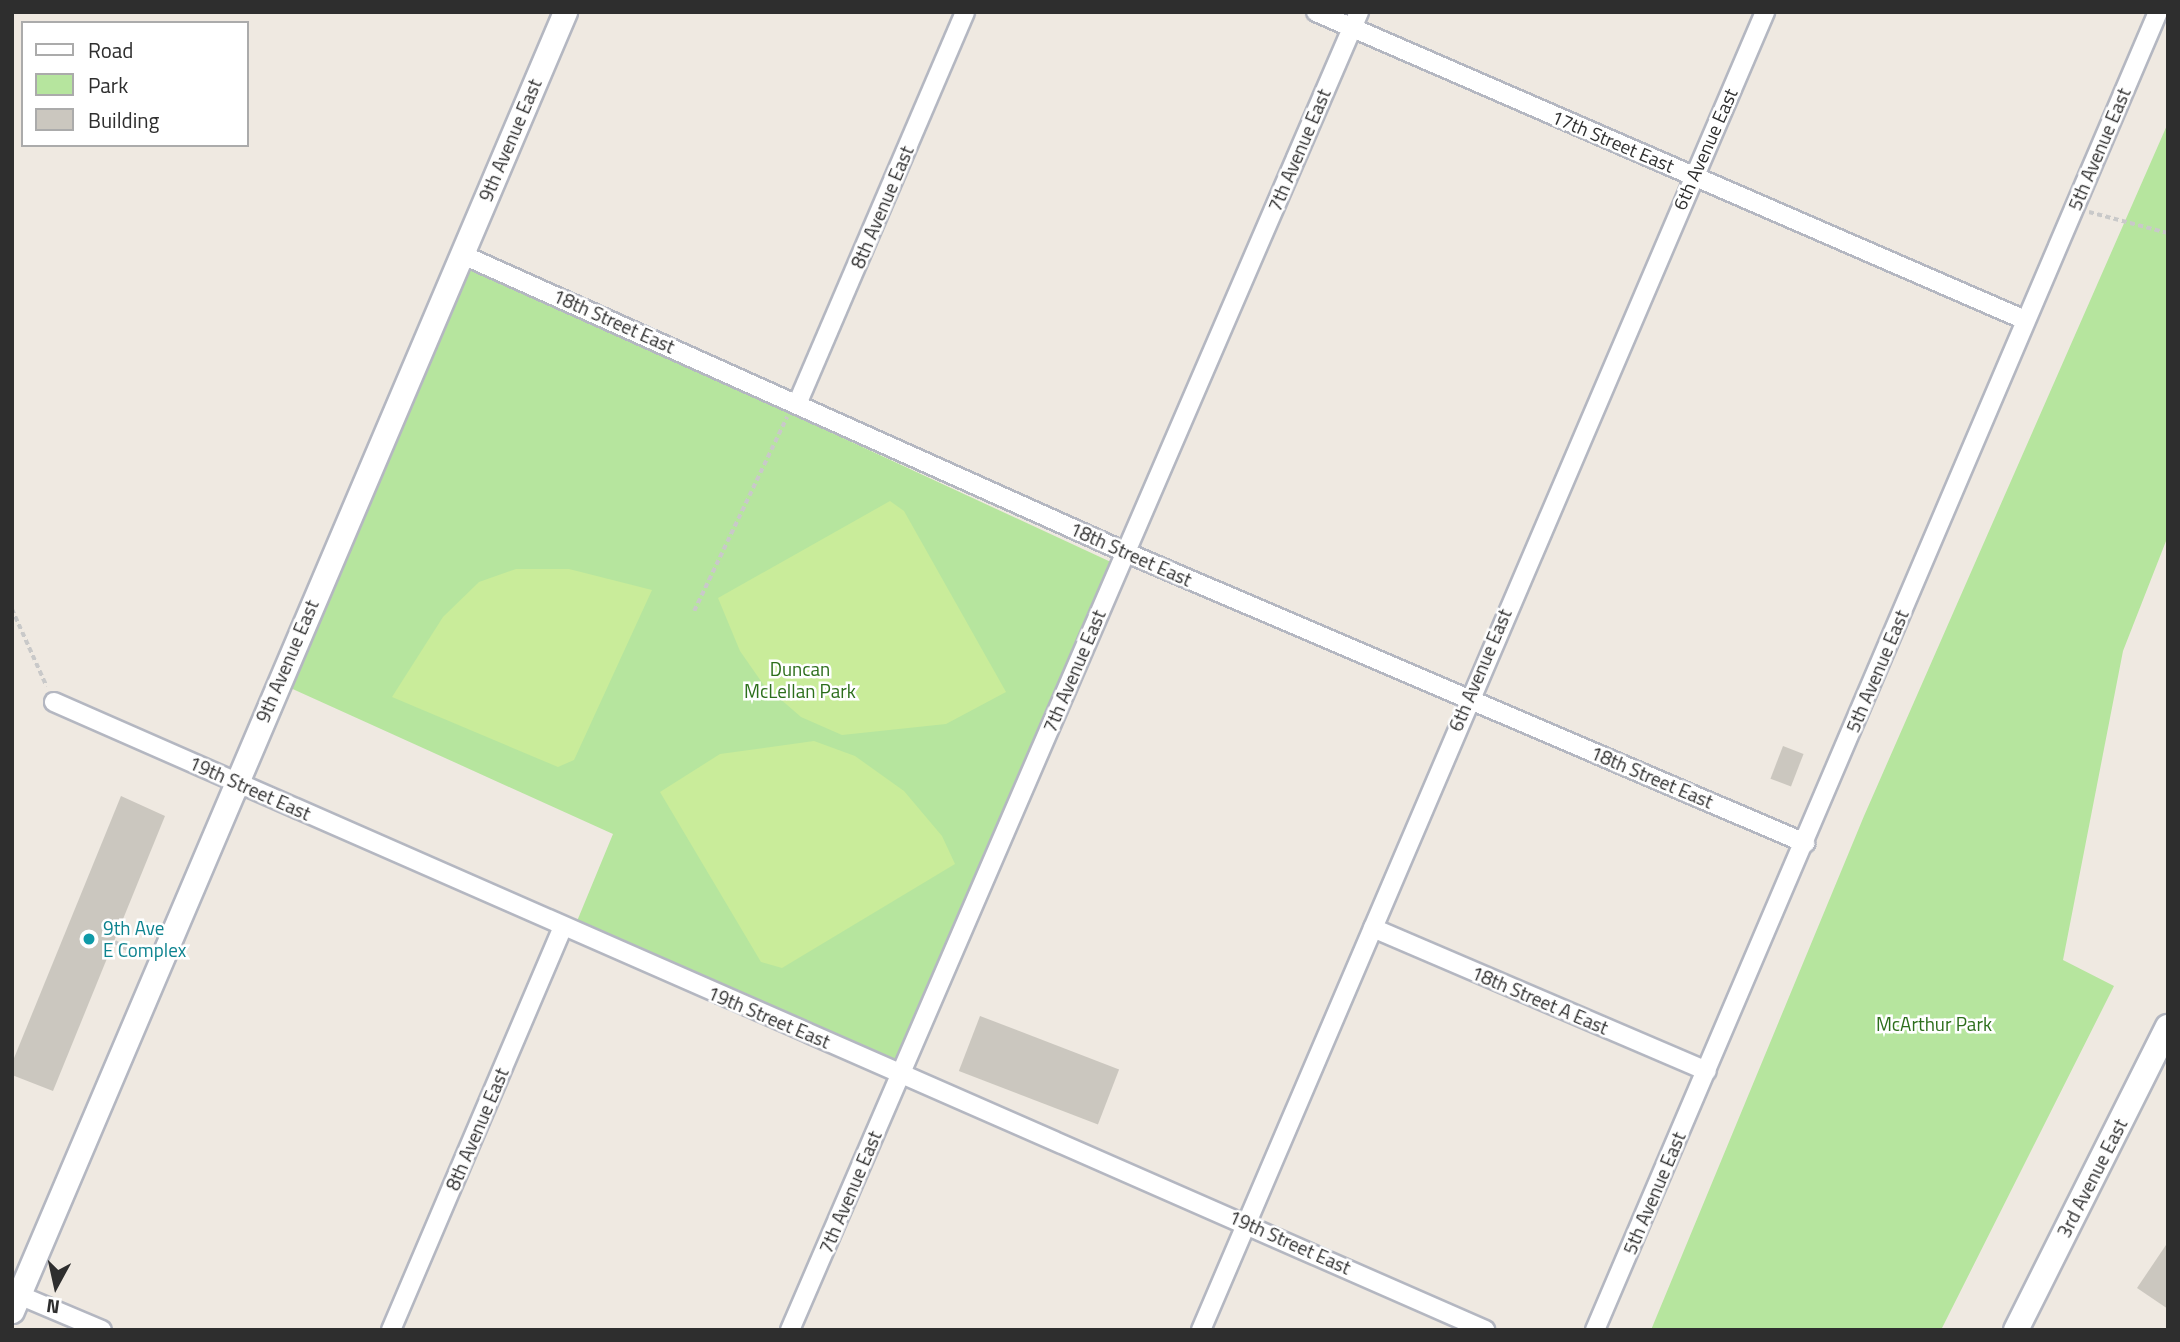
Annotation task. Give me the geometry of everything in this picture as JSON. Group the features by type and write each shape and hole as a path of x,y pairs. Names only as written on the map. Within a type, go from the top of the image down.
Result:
{"main road":[{"name":"3rd Avenue East","path":"2016,1330 2168,1027"}],"street":[{"name":"9th Avenue East","path":"14,1300 565,12"},
{"name":"8th Avenue East","path":"798,402 965,12"},
{"name":"17th Street East","path":"1316,12 1355,20 1694,176 2025,320"},
{"name":"6th Avenue East","path":"1201,1330 1373,928 1467,698 1765,12"},
{"name":"5th Avenue East","path":"1595,1330 2158,12"},
{"name":"7th Avenue East","path":"790,1330 1355,20"},
{"name":"18th Street East","path":"461,254 798,402 1125,552 1805,843"},
{"name":"19th Street East","path":"54,702 236,781 562,929 1248,1223 1485,1330"},
{"name":"18th Street A East","path":"1373,928 1707,1071"},
{"name":"8th Avenue East","path":"391,1330 562,929"},
{"path":"14,1300 102,1330"}],"path":[{"path":"2073,209 2168,233"},
{"path":"694,611 776,433 798,402"},
{"path":"12,609 54,702"},
{"path":"115,942 157,965"}],"green space":[{"name":"McArthur Park","path":"2168,123 2168,536 2123,651 2063,960 2114,986 1941,1330 1651,1330 1864,816"},
{"name":"Duncan McLellan Park","path":"465,263 1113,563 896,1065 575,926 613,834 286,686"},
{"path":"890,501 904,511 1006,692 946,724 842,735 801,717 763,684 740,651 718,598"},
{"path":"516,569 569,569 652,590 574,760 558,767 392,697 443,617 479,582"},
{"path":"814,741 855,756 904,791 942,836 955,864 782,968 761,962 660,792 720,754"}],"building":[{"path":"1783,746 1804,754 1791,787 1770,779"},
{"name":"9th Ave E Complex","path":"121,796 165,816 53,1091 12,1075 12,1063"},
{"path":"980,1016 1119,1069 1098,1124 959,1071"},
{"path":"2168,1242 2168,1309 2137,1288"}],"place":[{"name":"9th Ave E Complex","path":"89,939"}]}
